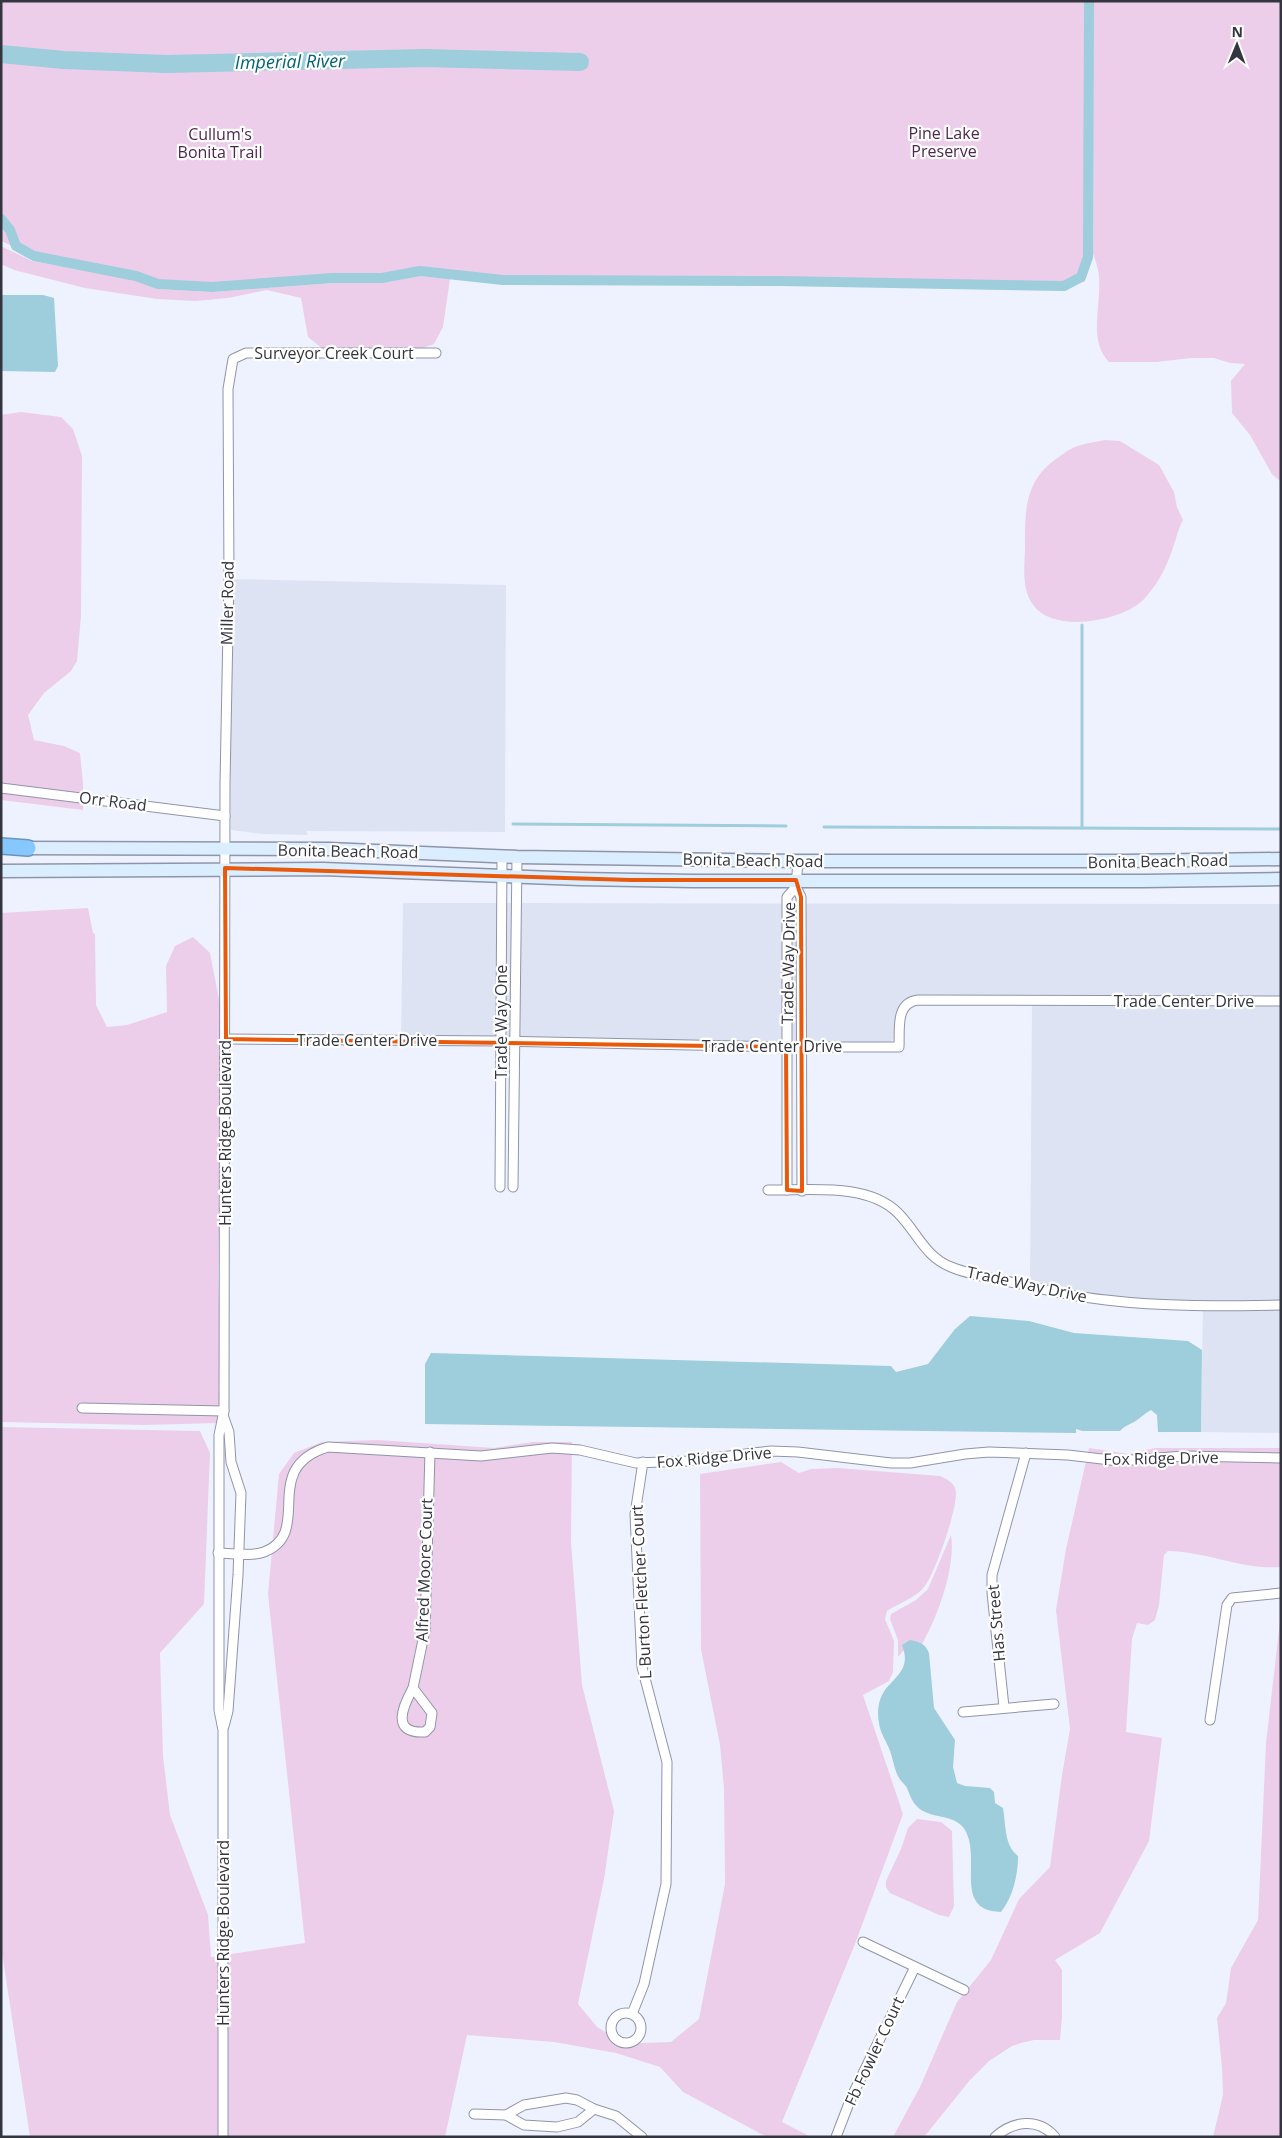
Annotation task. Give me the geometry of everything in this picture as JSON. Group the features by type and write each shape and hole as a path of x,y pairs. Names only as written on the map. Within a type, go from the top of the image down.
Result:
{"highway":[{"path":"1,847 28,848"}],"street":[{"name":"Surveyor Creek Court","path":"233,358 246,353 436,353"},
{"name":"Miller Road","path":"225,849 225,668 228,585 227,399 233,358"},
{"name":"Orr Road","path":"1,788 225,816"},
{"name":"Bonita Beach Road","path":"28,848 329,850 502,856 798,861 1281,859"},
{"name":"Hunters Ridge Boulevard","path":"223,2137 223,1730 219,1710 218,1436 224,1414 225,849"},
{"name":"Trade Way One","path":"500,1187 502,856"},
{"name":"Trade Way One","path":"513,1187 518,856"},
{"name":"Trade Way Drive","path":"798,861 796,884 801,897 802,1190"},
{"name":"Bonita Beach Road","path":"1,871 226,868 371,870 796,884 1281,879"},
{"name":"Trade Way Drive","path":"787,1190 787,897 796,884"},
{"name":"Trade Center Drive","path":"226,1039 900,1047 901,1014 907,1003 918,1000 1281,1001"},
{"name":"Trade Way Drive","path":"768,1190 861,1192 873,1197 899,1214 920,1244 932,1256 949,1266 974,1274 1067,1294 1108,1300 1192,1305 1281,1305"},
{"path":"82,1408 224,1414"},
{"name":"Hunters Ridge Boulevard","path":"223,1730 228,1711 239,1553 240,1493 231,1462 230,1432 224,1414"},
{"name":"Fox Ridge Drive","path":"218,1553 264,1552 281,1539 289,1516 289,1487 293,1473 300,1462 311,1452 328,1447 494,1456 552,1448 580,1450 608,1458 643,1462 687,1461 771,1451 798,1452 891,1463 910,1463 965,1454 1026,1453 1082,1456 1119,1461 1184,1456 1281,1458"},
{"name":"Alfred Moore Court","path":"413,1688 432,1713 430,1727 425,1732 410,1730 404,1726 401,1719 403,1706 413,1688 425,1630 430,1452"},
{"name":"Has Street","path":"1004,1707 992,1594 992,1575 1026,1453"},
{"name":"L Burton Fletcher Court","path":"632,2014 644,1984 666,1884 667,1762 642,1667 635,1514 636,1496 643,1462"},
{"path":"1210,1720 1226,1605 1232,1598 1281,1593"},
{"path":"963,1712 1054,1704"},
{"path":"863,1942 964,1990"},
{"name":"Fb Fowler Court","path":"836,2137 851,2098 915,1967"},
{"path":"474,2114 506,2114 524,2105 566,2098 577,2100 594,2109 616,2116 642,2137"},
{"path":"506,2114 524,2125 557,2127 578,2122 594,2109"},
{"path":"995,2137 1010,2126 1021,2123 1042,2126 1055,2137"}],"highlighted area":[{"path":"225,868 631,880 796,880 801,897 802,1191 787,1190 786,1047 226,1039"}],"shaded area":[{"path":"229,579 506,585 505,832 306,831 308,835 262,834 231,830"},
{"path":"403,903 1281,904 1281,1433 1201,1432 1203,1306 1107,1299 1030,1287 1032,1000 938,1002 909,1005 902,1013 900,1031 890,1043 789,1045 401,1037"}],"green space":[{"path":"1281,1 1281,482 1272,474 1250,435 1232,413 1231,381 1245,364 1230,363 1214,358 1191,358 1156,362 1109,362 1098,342 1098,270 1086,237 1085,282 498,280 420,271 382,278 333,278 212,287 158,284 136,276 34,256 1,241 1,2"},
{"path":"1,246 32,261 135,280 158,289 212,292 333,283 382,283 420,276 450,279 443,327 434,344 404,355 333,357 308,337 301,298 267,290 228,298 195,301 157,299 85,288 14,270 1,264"},
{"path":"21,412 61,417 73,429 82,456 81,616 77,661 71,671 44,693 28,715 34,740 64,746 80,753 83,810 1,800 1,415"},
{"path":"1105,440 1120,441 1159,465 1174,492 1177,507 1183,520 1163,572 1145,598 1135,606 1107,618 1073,622 1057,620 1044,615 1034,606 1027,594 1024,572 1025,525 1028,500 1037,478 1056,459 1075,447"},
{"path":"88,908 93,933 95,934 96,1005 107,1027 127,1025 167,1012 166,966 175,946 193,937 210,953 223,1020 218,1278 222,1392 221,1423 145,1425 1,1422 1,913"},
{"path":"1,1427 200,1431 210,1453 204,1604 160,1653 163,1756 170,1815 208,1915 211,1957 305,1943 268,1594 279,1474 294,1453 322,1442 378,1440 494,1448 533,1442 572,1442 571,1542 582,1685 614,1811 604,1879 578,2004 597,2027 619,2040 640,2043 671,2042 699,2019 725,1884 724,1788 720,1745 701,1649 700,1474 781,1462 799,1473 811,1469 838,1468 940,1476 951,1482 955,1488 956,1495 951,1521 929,1579 917,1594 887,1611 885,1619 894,1641 893,1672 889,1681 863,1695 903,1814 855,1944 782,2122 811,2137 767,2137 683,2092 660,2067 616,2053 554,2042 467,2035 445,2137 30,2137 1,1946"},
{"path":"1089,1448 1129,1454 1155,1448 1281,1448 1281,1567 1239,1564 1183,1552 1168,1551 1164,1555 1159,1605 1155,1620 1148,1625 1137,1623 1132,1639 1126,1732 1162,1738 1149,1841 1100,1933 1055,1960 1062,1970 1060,2040 1034,2040 1012,2046 989,2061 970,2080 924,2137 893,2137 920,2087 957,2002 991,1960 1019,1899 1050,1867 1070,1729 1056,1610 1066,1549"},
{"path":"951,1535 951,1562 940,1606 934,1620 922,1644 919,1642 903,1651 898,1657 898,1640 890,1619 891,1614 916,1600 928,1589"},
{"path":"1281,1613 1281,2137 1213,2137 1223,2095 1217,2018 1226,2003 1231,1968 1258,1920 1266,1743"},
{"path":"917,1819 941,1822 952,1831 954,1906 949,1917 939,1915 890,1893 886,1887 886,1881 901,1849 908,1828"}],"water":[{"path":"1,295 43,295 54,298 58,366 55,372 1,371"},
{"path":"970,1316 1029,1321 1074,1333 1188,1341 1202,1350 1201,1432 1158,1432 1157,1415 1151,1410 1120,1431 1082,1431 1076,1429 1076,1433 425,1424 425,1364 431,1353 891,1366 896,1372 928,1364 955,1329"},
{"path":"910,1640 924,1645 929,1653 934,1708 955,1740 953,1767 957,1783 965,1786 990,1788 994,1792 995,1803 1003,1808 1008,1840 1013,1851 1018,1856 1014,1885 1009,1900 1001,1912 986,1909 977,1903 971,1882 969,1842 962,1825 947,1818 925,1812 916,1805 895,1770 890,1751 881,1730 878,1715 881,1698 904,1665 902,1645"}],"waterway":[{"path":"1,219 10,230 16,246 34,256 136,276 158,284 212,287 333,278 382,278 420,271 503,280 779,281 1064,286 1081,277 1088,257 1089,1"},
{"name":"Imperial River","path":"1,54 64,60 166,64 425,58 580,62"},
{"path":"1082,625 1082,828"},
{"path":"513,824 786,826"},
{"path":"824,827 1281,829"}],"park label":[{"name":"Pine Lake Preserve","path":"944,142"},
{"name":"Cullum's Bonita Trail","path":"220,143"}]}
